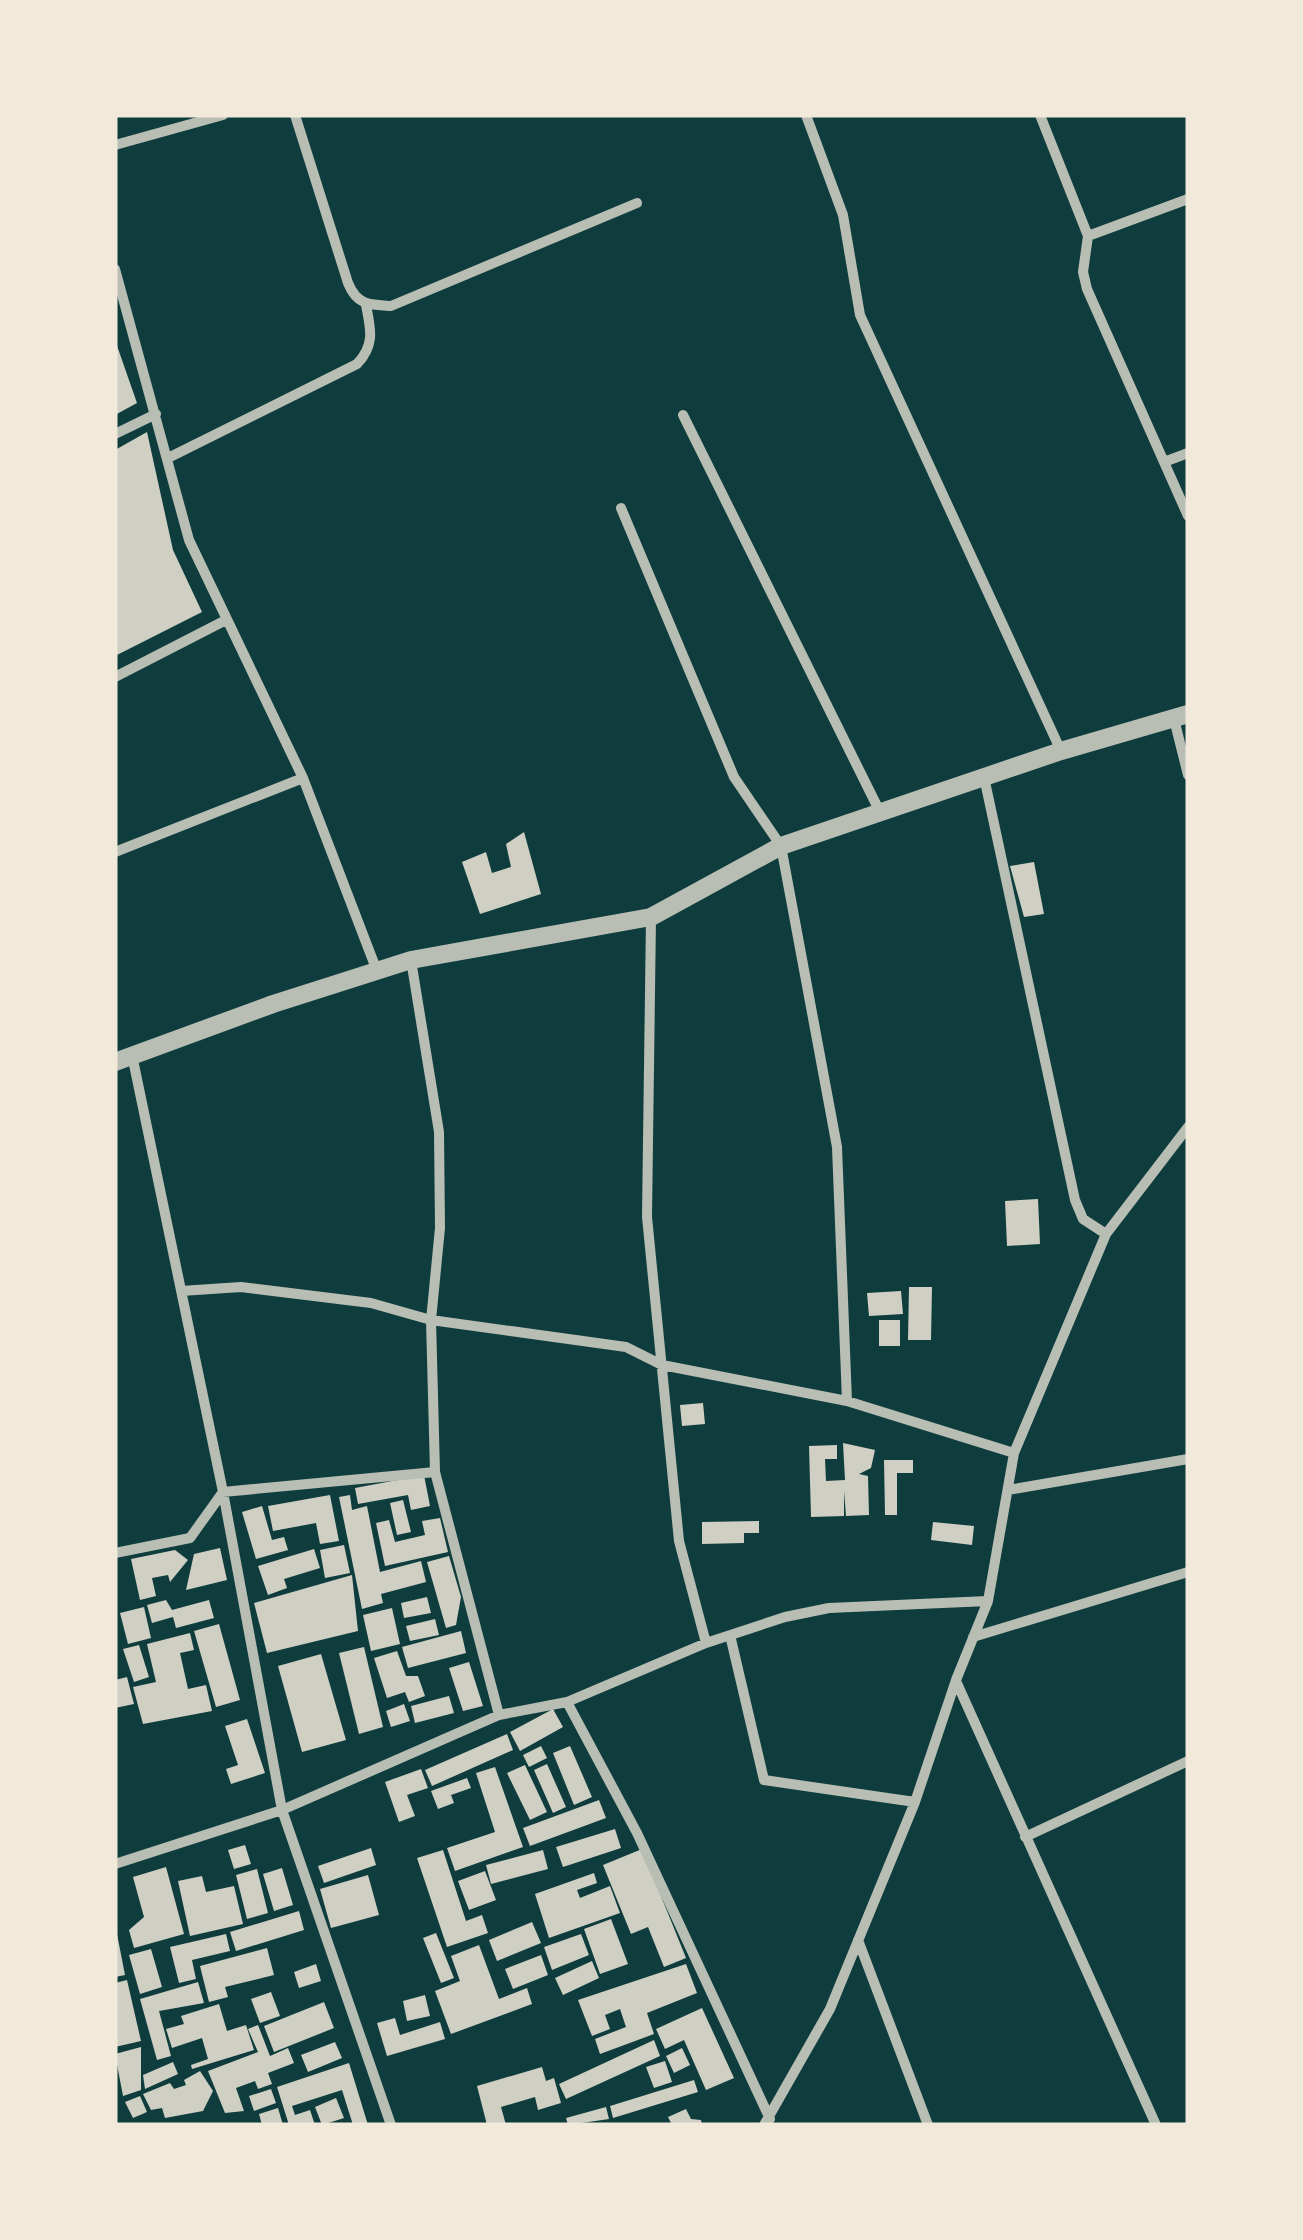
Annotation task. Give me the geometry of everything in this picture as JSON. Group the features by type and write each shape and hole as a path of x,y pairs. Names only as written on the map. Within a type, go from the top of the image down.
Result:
{"street":[{"path":"115,145 223,115"},
{"path":"295,115 348,283 354,297 366,305 392,306 637,203"},
{"path":"806,115 843,215 860,315 1061,751"},
{"path":"1040,115 1088,236 1083,272 1087,289 1188,516"},
{"path":"1088,236 1188,198"},
{"path":"115,269 189,540 303,778 377,971"},
{"path":"168,458 357,364 368,353 373,336 366,305"},
{"path":"115,434 156,414"},
{"path":"683,415 879,810"},
{"path":"1164,462 1188,454"},
{"path":"621,508 734,777 781,846 838,1147 848,1401"},
{"path":"115,676 226,620"},
{"path":"391,2125 282,1810 181,1291 124,1059 411,960 651,917 781,846 1061,751 1181,717 1188,775"},
{"path":"984,777 1075,1200 1083,1219 1106,1234"},
{"path":"115,852 303,778"},
{"path":"651,917 647,1217 679,1541 706,1643"},
{"path":"411,960 439,1132 440,1228 431,1320 435,1472 498,1716"},
{"path":"768,2123 830,2009 915,1802 956,1680 988,1602 1014,1453 1106,1234 1188,1127"},
{"path":"181,1291 241,1287 372,1302 431,1320 626,1347 662,1366 848,1401 1014,1453"},
{"path":"1008,1490 1188,1459"},
{"path":"115,1553 190,1538 223,1492 435,1472"},
{"path":"972,1637 1188,1572"},
{"path":"115,1864 282,1810 498,1716 566,1702 706,1643 830,1608 988,1602"},
{"path":"730,1636 764,1780 915,1802"},
{"path":"956,1680 1156,2125"},
{"path":"566,1702 637,1834 768,2123"},
{"path":"1025,1837 1188,1761"},
{"path":"857,1940 928,2125"}],"building":[{"path":"115,340 137,403 115,415"},
{"path":"147,432 173,550 202,612 115,656 115,450"},
{"path":"524,832 541,894 480,914 462,862 486,852 492,873 511,867 506,844"},
{"path":"1034,862 1044,914 1024,917 1010,866"},
{"path":"1038,1199 1040,1244 1007,1246 1005,1201"},
{"path":"909,1287 932,1287 931,1340 908,1340"},
{"path":"901,1291 903,1314 869,1316 867,1293"},
{"path":"879,1320 900,1320 900,1346 879,1346"},
{"path":"703,1403 705,1424 682,1426 680,1405"},
{"path":"843,1443 875,1450 871,1468 859,1474 868,1476 869,1515 846,1516 844,1491 844,1516 811,1517 809,1446 837,1445 837,1459 825,1459 826,1481 845,1480"},
{"path":"884,1460 913,1460 913,1473 897,1473 897,1515 885,1515"},
{"path":"424,1475 430,1506 411,1510 408,1495 358,1504 355,1488"},
{"path":"330,1495 339,1541 320,1544 316,1523 273,1531 268,1506"},
{"path":"350,1495 352,1510 367,1506 380,1572 421,1561 426,1582 381,1594 383,1603 362,1609 339,1497"},
{"path":"403,1500 411,1532 397,1535 390,1503"},
{"path":"262,1506 272,1540 284,1537 288,1550 256,1559 242,1512"},
{"path":"440,1518 448,1552 385,1566 376,1523 389,1520 395,1542 425,1535 422,1521"},
{"path":"759,1521 759,1533 744,1533 744,1543 702,1544 702,1522"},
{"path":"933,1522 974,1526 972,1545 931,1540"},
{"path":"344,1545 350,1573 325,1578 320,1550"},
{"path":"220,1548 227,1580 186,1590 194,1554"},
{"path":"314,1549 320,1568 284,1579 287,1588 268,1595 258,1566"},
{"path":"175,1550 188,1560 170,1582 168,1575 152,1578 156,1596 140,1600 131,1559"},
{"path":"449,1556 461,1597 456,1625 446,1628 427,1562"},
{"path":"352,1575 358,1631 267,1653 254,1603"},
{"path":"427,1597 431,1613 404,1618 401,1603"},
{"path":"166,1600 172,1610 209,1600 214,1618 176,1628 173,1617 152,1623 147,1605"},
{"path":"144,1607 151,1638 128,1644 120,1613"},
{"path":"392,1608 400,1644 371,1651 363,1615"},
{"path":"435,1619 439,1635 410,1641 406,1626"},
{"path":"219,1624 240,1700 216,1707 194,1631"},
{"path":"461,1631 466,1653 408,1668 402,1647"},
{"path":"190,1633 194,1650 180,1653 188,1689 206,1685 212,1711 143,1724 133,1687 156,1682 147,1644"},
{"path":"139,1645 149,1677 134,1682 123,1649"},
{"path":"364,1647 383,1727 359,1734 339,1653"},
{"path":"397,1651 406,1676 418,1676 425,1696 409,1702 405,1692 387,1698 374,1658"},
{"path":"321,1654 346,1740 302,1752 278,1666"},
{"path":"469,1662 483,1706 463,1711 449,1668"},
{"path":"127,1677 134,1704 115,1708 115,1680"},
{"path":"449,1696 454,1713 415,1723 411,1706"},
{"path":"404,1704 410,1721 391,1727 386,1711"},
{"path":"553,1709 563,1727 520,1751 510,1732"},
{"path":"247,1719 265,1773 231,1784 226,1769 238,1765 225,1726"},
{"path":"507,1734 513,1750 432,1786 425,1770"},
{"path":"541,1746 547,1758 529,1767 523,1755"},
{"path":"570,1746 592,1797 574,1805 553,1753"},
{"path":"547,1764 566,1807 553,1813 534,1770"},
{"path":"525,1765 547,1812 530,1820 507,1773"},
{"path":"495,1767 523,1847 455,1871 447,1848 495,1832 476,1773"},
{"path":"421,1769 428,1788 407,1795 415,1816 399,1822 385,1782"},
{"path":"467,1778 471,1788 451,1795 454,1803 438,1809 431,1791"},
{"path":"599,1800 606,1818 530,1846 523,1828"},
{"path":"615,1829 621,1848 563,1867 556,1847"},
{"path":"245,1845 251,1864 234,1869 228,1850"},
{"path":"371,1848 376,1865 324,1883 318,1866"},
{"path":"642,1849 686,1958 664,1967 648,1927 631,1934 603,1865"},
{"path":"443,1850 466,1921 482,1915 488,1933 447,1947 417,1858"},
{"path":"543,1850 548,1869 491,1884 486,1865"},
{"path":"166,1867 184,1934 134,1948 129,1930 144,1917 133,1877"},
{"path":"282,1868 293,1905 274,1911 263,1874"},
{"path":"257,1869 268,1913 247,1919 236,1875"},
{"path":"485,1871 496,1900 469,1910 458,1881"},
{"path":"594,1873 597,1883 577,1890 580,1898 610,1886 620,1913 549,1938 535,1894"},
{"path":"368,1875 379,1915 331,1928 320,1889"},
{"path":"202,1876 206,1892 234,1886 243,1924 190,1936 178,1881"},
{"path":"299,1911 304,1930 236,1951 230,1932"},
{"path":"611,1919 628,1964 600,1974 584,1929"},
{"path":"532,1922 541,1943 497,1961 489,1940"},
{"path":"436,1933 454,1978 441,1983 423,1938"},
{"path":"226,1934 230,1951 192,1960 196,1979 179,1983 170,1947"},
{"path":"581,1934 589,1955 552,1970 544,1947"},
{"path":"115,1935 125,1975 115,1977"},
{"path":"479,1945 499,1999 527,1988 532,2004 451,2034 435,1991 460,1981 451,1956"},
{"path":"267,1948 274,1975 225,1987 228,1997 209,2002 200,1966"},
{"path":"151,1949 162,1987 140,1994 129,1955"},
{"path":"541,1955 548,1975 513,1989 505,1969"},
{"path":"592,1961 599,1978 563,1995 555,1978"},
{"path":"316,1964 321,1981 299,1988 294,1972"},
{"path":"686,1964 697,1993 647,2013 654,2034 600,2054 595,2039 626,2027 620,2009 605,2015 610,2029 592,2036 578,2000"},
{"path":"127,1980 141,2041 115,2047 115,1983"},
{"path":"198,1982 204,2003 159,2011 171,2056 157,2060 140,1999"},
{"path":"271,1992 280,2016 260,2023 251,1999"},
{"path":"425,1995 430,2016 407,2021 403,2001"},
{"path":"324,2002 334,2028 274,2052 264,2026"},
{"path":"219,2004 227,2031 246,2025 254,2050 192,2069 191,2065 208,2059 202,2038 172,2048 166,2029 184,2024 181,2016"},
{"path":"702,2008 734,2078 706,2090 684,2040 665,2049 656,2029"},
{"path":"395,2018 400,2035 440,2022 445,2039 387,2056 377,2023"},
{"path":"258,2025 270,2056 288,2048 294,2063 268,2073 272,2084 258,2089 255,2081 236,2088 244,2111 225,2113 208,2071 258,2052 248,2029"},
{"path":"654,2040 660,2056 566,2099 559,2084"},
{"path":"335,2042 342,2058 308,2072 301,2055"},
{"path":"141,2047 141,2090 123,2096 115,2054"},
{"path":"682,2048 690,2065 674,2073 666,2056"},
{"path":"665,2061 672,2082 654,2088 646,2067"},
{"path":"173,2062 178,2074 145,2089 143,2075"},
{"path":"349,2063 368,2125 353,2125 342,2090 292,2106 295,2115 310,2110 315,2125 289,2125 277,2087"},
{"path":"542,2067 546,2081 554,2078 561,2103 538,2110 535,2097 501,2107 506,2125 487,2125 477,2086"},
{"path":"200,2071 213,2091 203,2111 165,2118 162,2108 151,2110 143,2094 170,2083 174,2089 186,2085 184,2080"},
{"path":"694,2080 698,2092 613,2118 610,2106"},
{"path":"271,2089 276,2103 254,2111 249,2096"},
{"path":"140,2096 147,2112 133,2118 125,2102"},
{"path":"336,2098 344,2118 322,2125 315,2107"},
{"path":"606,2107 609,2119 568,2125 566,2118"},
{"path":"278,2108 283,2125 262,2125 259,2114"},
{"path":"686,2109 691,2119 701,2120 702,2125 672,2125 668,2117"}]}
